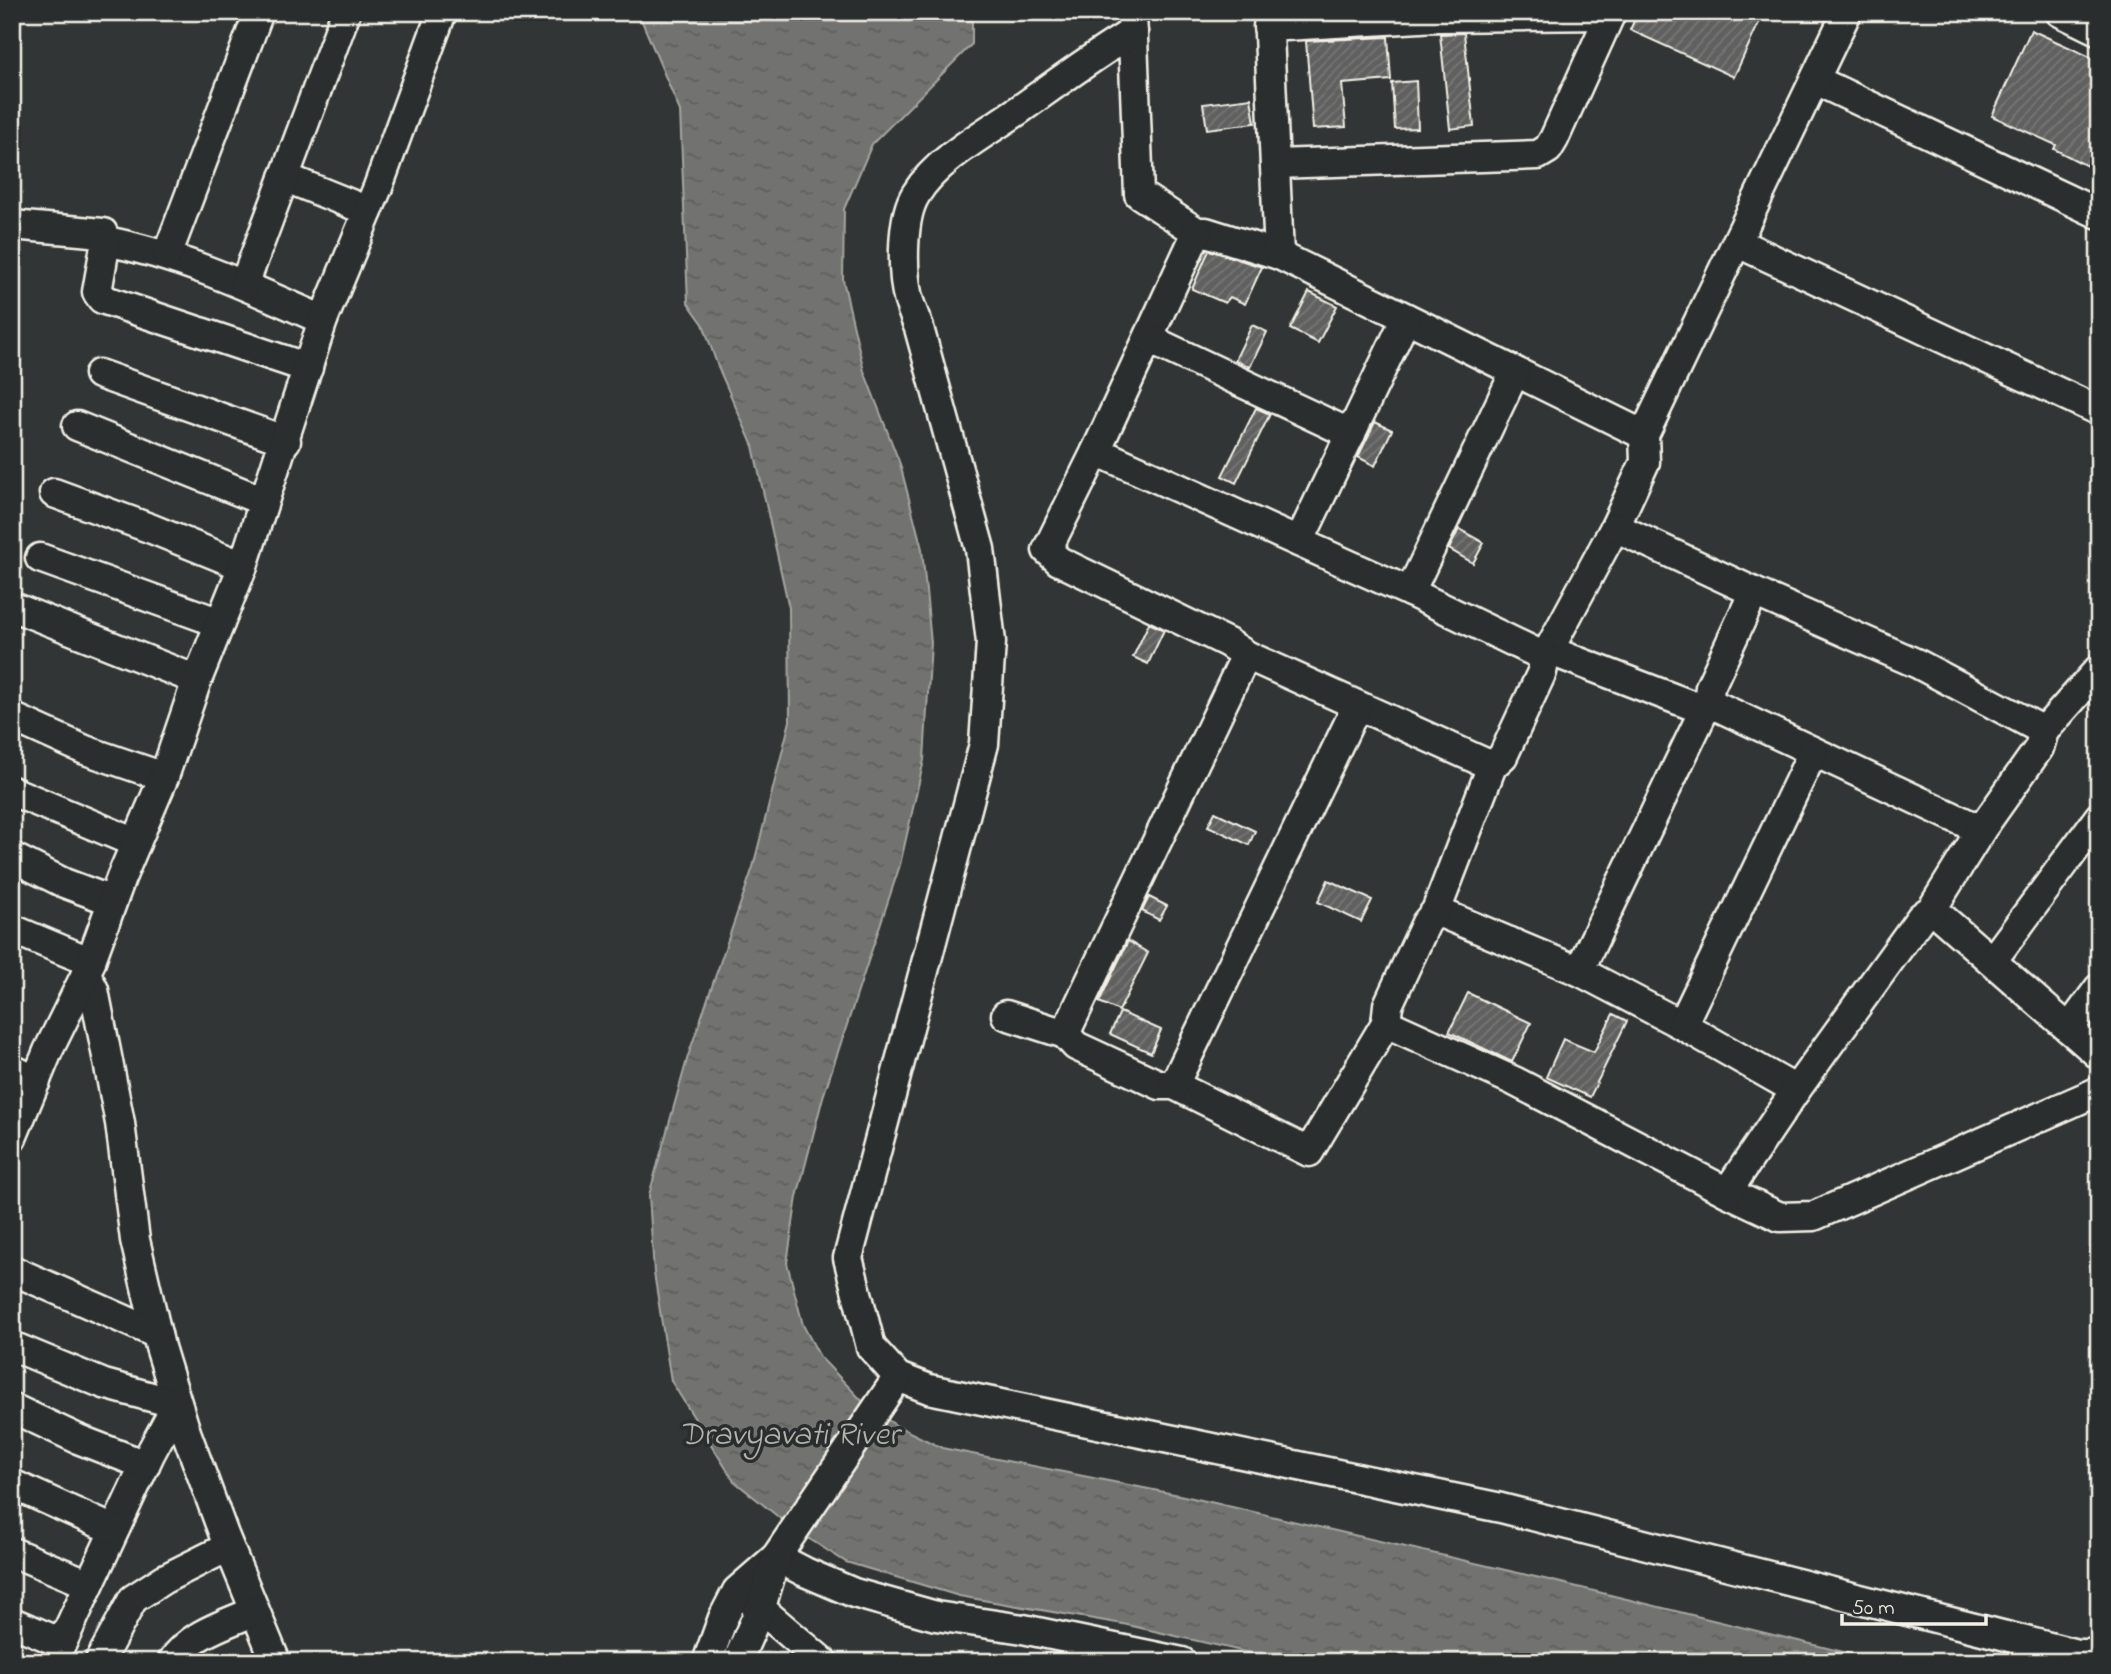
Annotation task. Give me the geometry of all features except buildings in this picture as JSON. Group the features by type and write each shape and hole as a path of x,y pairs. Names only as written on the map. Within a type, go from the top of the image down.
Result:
{"street":[{"path":"167,255 259,12"},
{"path":"244,285 346,12"},
{"path":"12,1138 24,1075 88,968 112,901 164,777 197,680 243,566 263,501 286,441 323,320 368,211 442,12"},
{"path":"1006,1015 1065,1034 1076,1046 1160,1085 1174,1086 1309,1152 1386,1023 1388,1005 1426,923 1436,911 1492,766 1503,756 1542,672 1547,653 1615,527 1645,462 1644,435 1847,12"},
{"path":"2060,12 2099,31"},
{"path":"1275,164 1538,155 1548,149 1554,139 1610,14 1268,20 1279,255"},
{"path":"1133,22 1139,194 1197,232 1206,232 1279,255 1644,435"},
{"path":"1133,22 1091,57 954,155 928,178 915,195 906,230 904,254 908,297 981,549 990,642 984,744 848,1258 870,1347 898,1377 929,1389 1501,1508 2077,1654 2099,1654"},
{"path":"1815,79 2099,214"},
{"path":"284,177 368,211"},
{"path":"12,225 103,233 106,241 97,292 102,299 309,368"},
{"path":"1197,232 1097,451 1047,550 1059,561 1228,642 1246,655 1492,766"},
{"path":"106,241 167,255 323,320"},
{"path":"1738,243 2099,411"},
{"path":"1299,542 1406,318"},
{"path":"1149,339 1351,434"},
{"path":"1410,592 1515,372"},
{"path":"99,374 286,441"},
{"path":"77,426 263,501"},
{"path":"1097,451 1547,653 1706,706 1981,830"},
{"path":"54,493 243,566"},
{"path":"1615,527 1918,664 2044,731"},
{"path":"40,558 220,623"},
{"path":"1578,971 1706,706 1710,687 1754,592"},
{"path":"16,608 197,680"},
{"path":"1065,1034 1246,655"},
{"path":"1727,1192 1796,1090 1921,917 1932,909 1981,830 2039,748 2044,731 2099,668"},
{"path":"1174,1086 1357,706"},
{"path":"12,717 85,750 164,777"},
{"path":"1682,1025 1813,752"},
{"path":"12,791 136,843"},
{"path":"1992,961 2099,817"},
{"path":"12,857 64,883 112,901"},
{"path":"1932,909 2099,1055"},
{"path":"1436,911 1578,971 1682,1025 1796,1090"},
{"path":"12,929 88,968 120,1123 135,1240 157,1334 177,1405 228,1547 276,1662"},
{"path":"2069,1029 2099,988"},
{"path":"1386,1023 1514,1081 1780,1217 1814,1216 2099,1091"},
{"path":"12,1269 157,1334"},
{"path":"12,1346 104,1384 177,1405"},
{"path":"707,1662 723,1618 737,1591 776,1556 898,1377"},
{"path":"12,1622 62,1643 145,1465 177,1405"},
{"path":"12,1408 145,1465"},
{"path":"12,1484 114,1530"},
{"path":"99,1662 133,1600 164,1579 228,1547"},
{"path":"12,1552 89,1584"},
{"path":"737,1662 761,1607 776,1556"},
{"path":"776,1556 805,1573 853,1593 936,1616 1023,1629 1182,1662"},
{"path":"737,1591 761,1607 823,1662"},
{"path":"172,1662 179,1650 197,1638 255,1611"}],"water":[{"name":"Dravyavati River","path":"638,12 972,12 972,44 872,144 844,209 843,280 864,371 900,464 922,549 931,643 924,760 900,865 823,1097 797,1197 787,1263 803,1325 820,1357 867,1406 897,1426 942,1448 1184,1496 1549,1580 1884,1662 1290,1662 1123,1624 959,1596 846,1562 792,1528 734,1481 671,1381 654,1273 649,1195 688,1056 753,867 790,721 789,608 753,446 718,367 703,324 688,303 680,111"}]}
